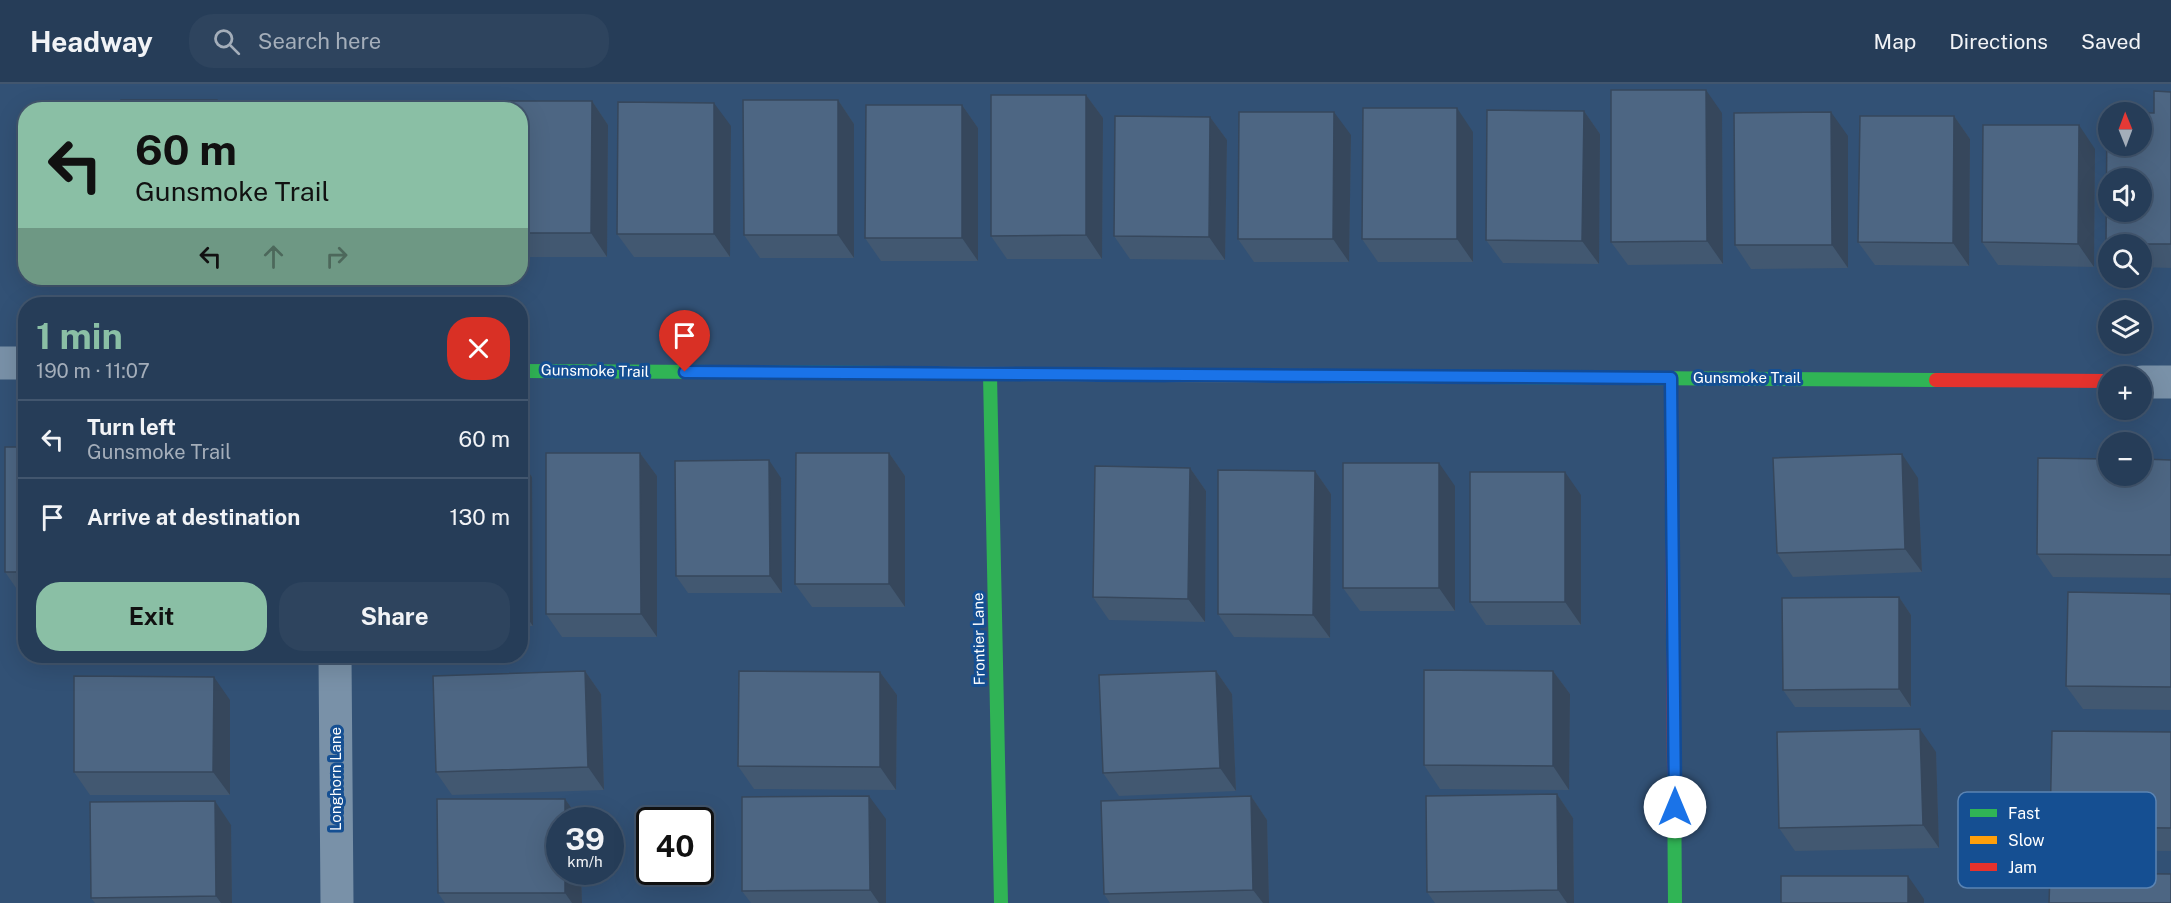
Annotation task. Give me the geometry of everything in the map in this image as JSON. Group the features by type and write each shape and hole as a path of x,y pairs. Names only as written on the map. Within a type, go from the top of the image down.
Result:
{"street":[{"path":"0,363 18,363"},
{"name":"Gunsmoke Trail","path":"528,371 2098,381"},
{"name":"Frontier Lane","path":"990,375 1001,903"},
{"path":"1671,378 1676,903"},
{"path":"2152,381 2171,382"},
{"name":"Longhorn Lane","path":"335,663 337,903"}],"building":[{"path":"1611,90 1706,90 1707,241 1611,242"},
{"path":"2154,91 2171,92 2171,244 2152,244 2152,234 2106,234 2106,222 2152,222 2152,168 2107,168 2107,156 2152,156 2152,113 2154,113"},
{"path":"991,95 1086,95 1086,235 991,236"},
{"path":"121,100 217,100 217,102 121,102"},
{"path":"743,100 838,100 838,235 744,235"},
{"path":"592,101 591,233 528,233 528,102 496,102"},
{"path":"618,102 714,103 714,234 617,234"},
{"path":"866,105 962,105 962,238 865,238"},
{"path":"1363,108 1457,108 1457,239 1362,239"},
{"path":"1487,110 1584,111 1582,241 1486,240"},
{"path":"1239,112 1334,112 1333,239 1238,239"},
{"path":"1831,112 1832,245 1735,245 1734,113"},
{"path":"1115,116 1210,117 1209,237 1114,236"},
{"path":"1860,116 1954,116 1953,243 1858,242"},
{"path":"1983,125 2079,125 2078,244 1982,242"},
{"path":"5,447 18,447 18,572 5,572"},
{"path":"546,453 640,453 641,614 546,614"},
{"path":"796,453 889,453 889,584 795,584"},
{"path":"1902,454 1905,549 1777,553 1773,458"},
{"path":"2038,458 2098,459 2098,486 2152,486 2152,459 2171,460 2171,555 2037,554"},
{"path":"769,460 770,576 676,576 675,461"},
{"path":"1343,463 1439,463 1439,588 1343,588"},
{"path":"1095,466 1190,468 1188,599 1093,597"},
{"path":"1218,470 1315,471 1313,615 1218,614"},
{"path":"1470,472 1565,472 1565,602 1470,602"},
{"path":"2068,592 2171,594 2171,687 2066,686"},
{"path":"1899,597 1899,689 1783,690 1782,598"},
{"path":"1424,670 1553,671 1553,766 1424,765"},
{"path":"585,671 588,767 436,772 433,676"},
{"path":"739,671 880,672 880,767 738,766"},
{"path":"1216,671 1220,768 1103,773 1099,675"},
{"path":"74,676 214,677 213,772 74,772"},
{"path":"1920,729 1923,825 1779,828 1777,732"},
{"path":"2052,731 2171,732 2171,828 2156,828 2156,792 2051,792"},
{"path":"1557,794 1558,890 1427,892 1426,796"},
{"path":"869,796 870,890 742,891 742,797"},
{"path":"1251,796 1253,890 1104,894 1101,801"},
{"path":"437,799 565,799 565,807 546,807 546,885 565,885 565,893 438,893"},
{"path":"215,801 216,896 91,898 90,802"},
{"path":"2156,874 2171,874 2171,903 2049,903 2050,888 2156,888"},
{"path":"1781,876 1908,876 1908,903 1781,903"}],"traffic: fast":[{"path":"528,371 891,373"},
{"path":"990,375 1001,903"},
{"path":"1318,376 1936,380"},
{"path":"1674,772 1675,903"}],"traffic: slow":[{"path":"891,373 1318,376"}],"traffic: jam":[{"path":"1671,378 1674,772"},
{"path":"1936,380 2098,381"}],"route":[{"path":"685,372 1671,378 1675,807"}]}
